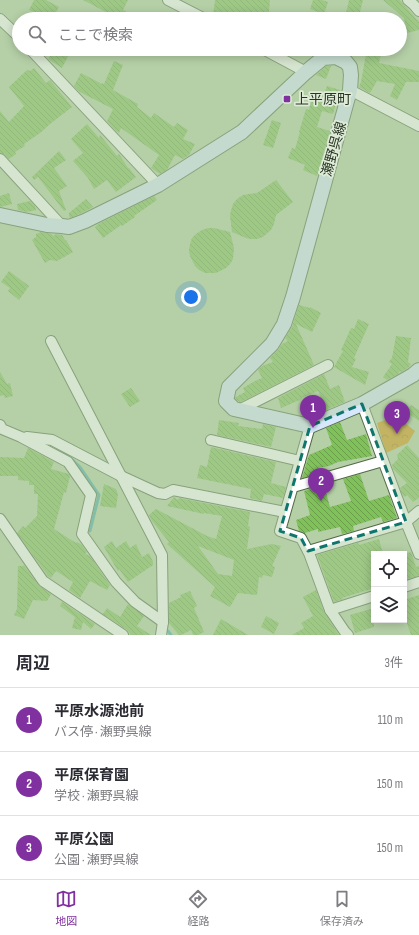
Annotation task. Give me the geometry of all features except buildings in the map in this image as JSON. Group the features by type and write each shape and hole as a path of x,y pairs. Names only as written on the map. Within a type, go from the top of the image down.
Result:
{"main road":[{"name":"瀬野呉線","path":"0,215 46,225 69,227 85,221 158,185 242,132 323,58 336,56 346,62 350,67 350,90 293,297 284,324 272,344 229,387 226,401 234,409 239,410"},
{"path":"239,410 310,426 362,404 417,375"}],"street":[{"path":"168,0 191,12"},
{"path":"408,0 419,11"},
{"path":"0,19 12,30"},
{"path":"37,56 158,185"},
{"path":"276,56 306,72"},
{"path":"350,90 419,126"},
{"path":"0,159 62,226"},
{"path":"51,341 162,555 163,622 161,635"},
{"path":"239,410 328,365"},
{"path":"362,404 419,554"},
{"path":"0,425 2,429 21,436 68,462 91,496 82,534 116,582 135,602 163,622"},
{"path":"310,426 280,531 301,538 308,551 330,610 344,632 348,635"},
{"path":"21,436 52,440 121,476 158,493 165,494 173,490 285,512"},
{"path":"211,440 300,461"},
{"path":"293,486 383,461"},
{"path":"308,551 406,522 419,511"},
{"path":"0,519 42,581 123,635"},
{"path":"407,586 419,582"},
{"path":"330,610 371,597"}],"highlighted area":[{"path":"362,404 406,522 308,551 301,538 280,531 310,426"}],"green space":[{"path":"396,416 415,431 408,443 386,453 377,423"}],"waterway":[{"path":"55,450 67,455 80,467 99,495 90,531"},
{"path":"168,631 171,635"}],"place":[{"name":"上平原町","path":"287,99"},
{"name":"平原水源池前","path":"313,428"},
{"name":"平原公園","path":"397,434"},
{"name":"平原保育園","path":"321,501"}]}
